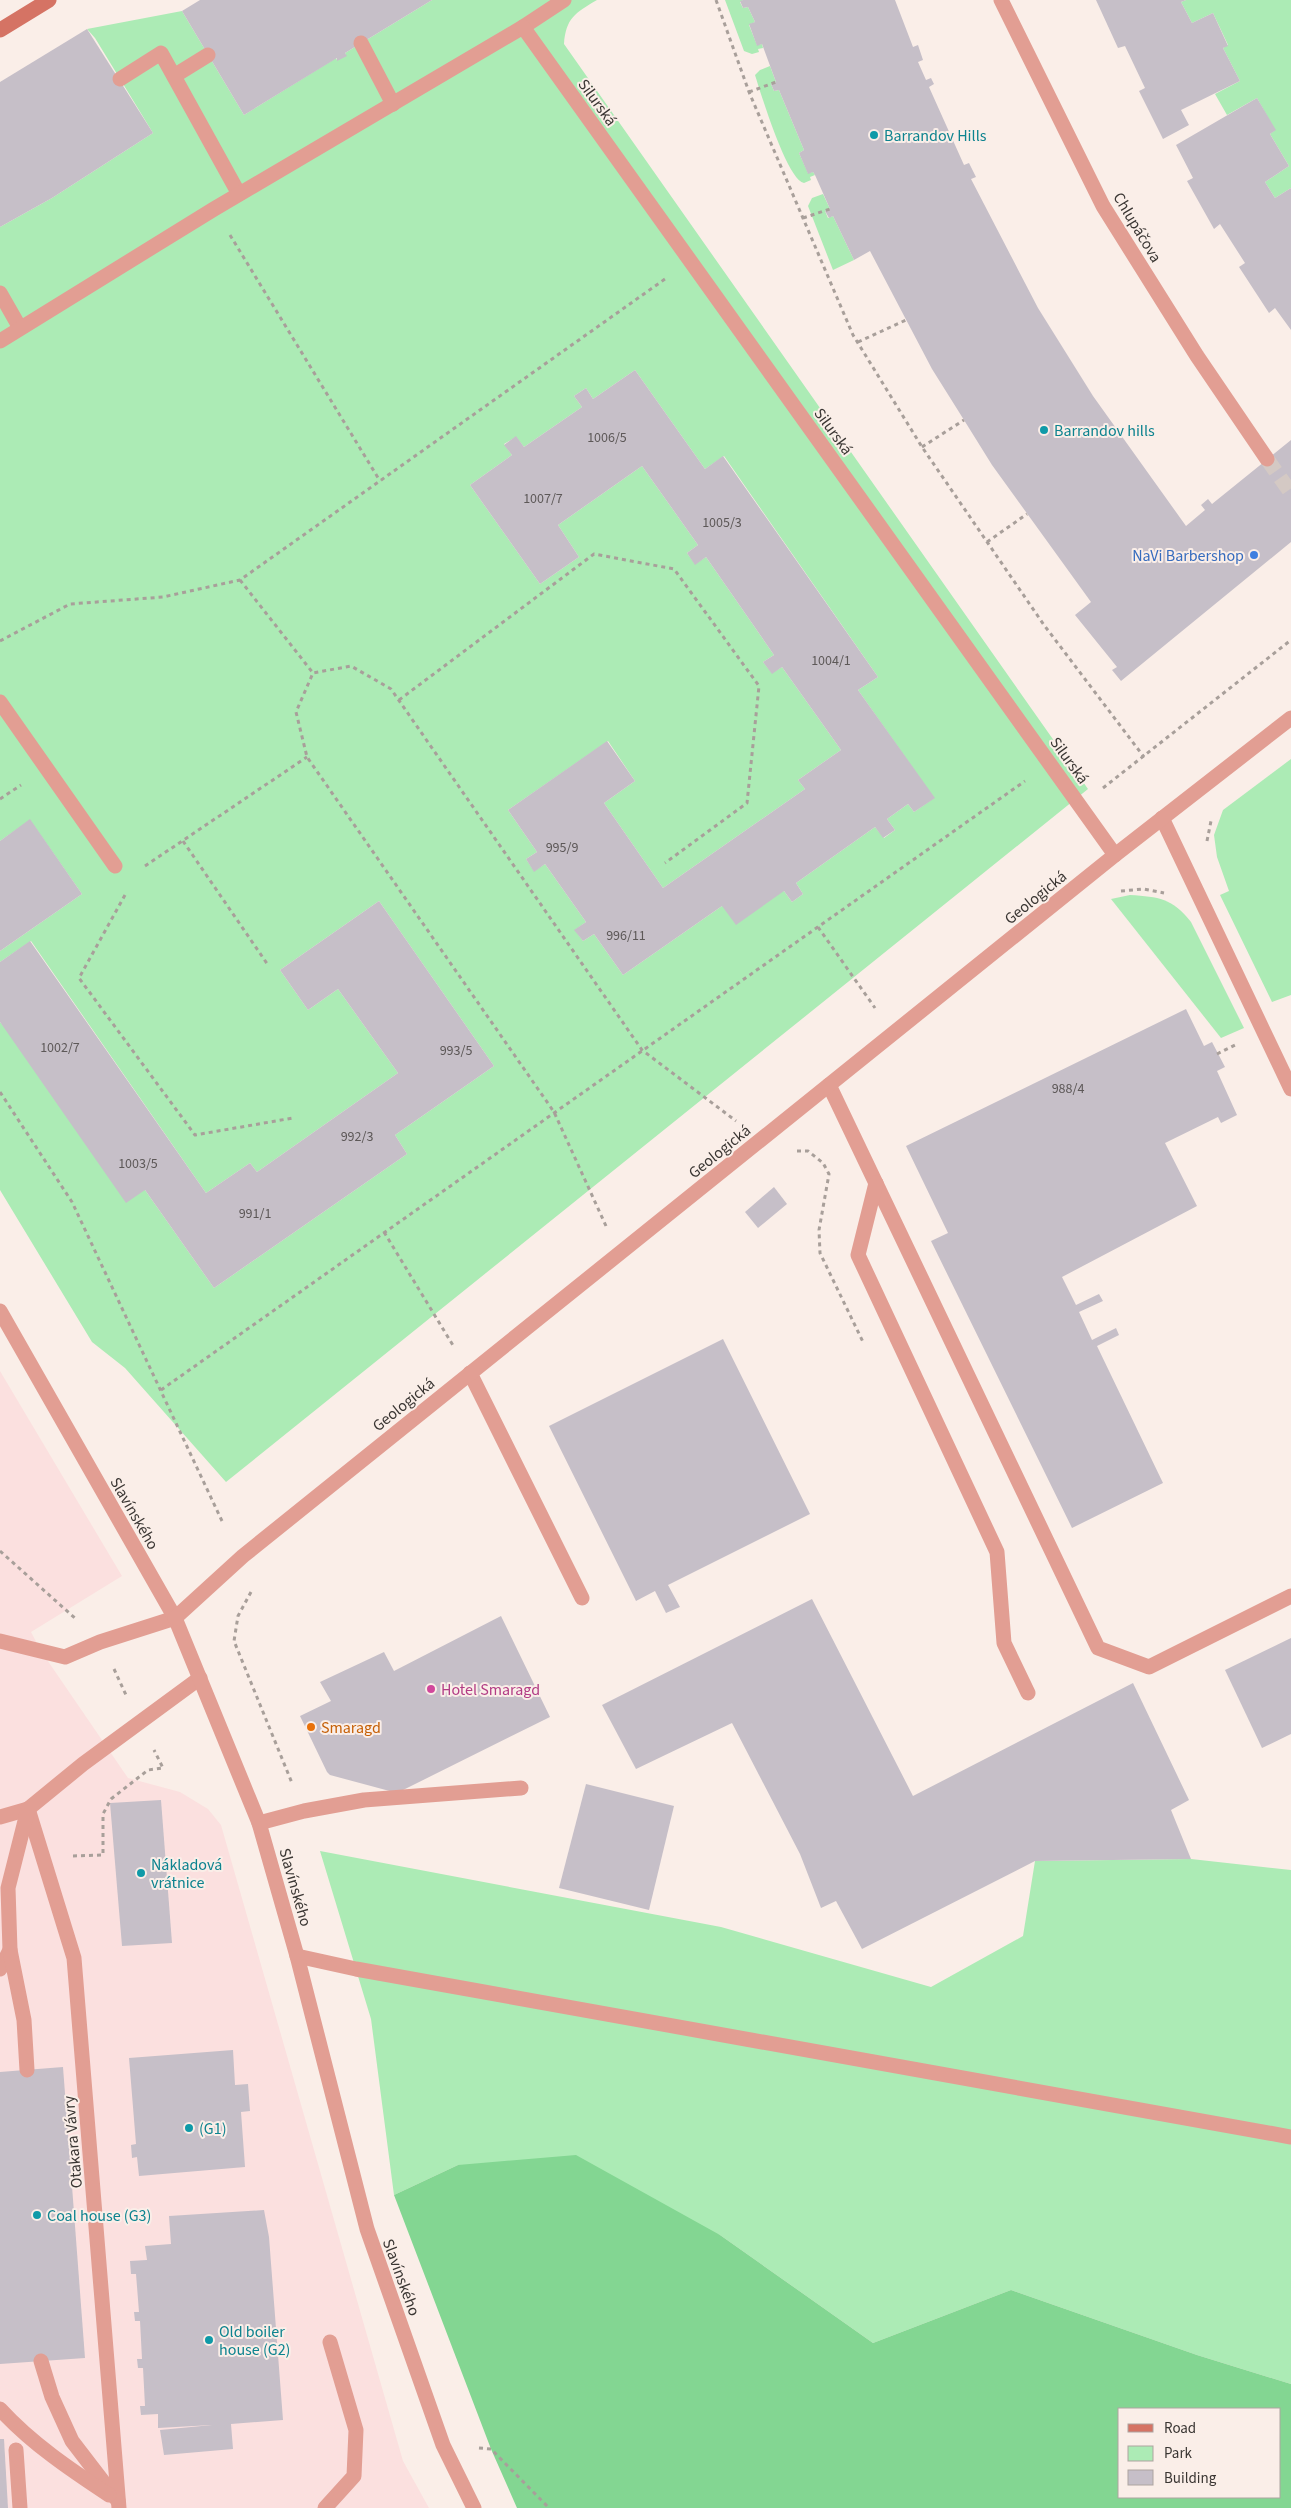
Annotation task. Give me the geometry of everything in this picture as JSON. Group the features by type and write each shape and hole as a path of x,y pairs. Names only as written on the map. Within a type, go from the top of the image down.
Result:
{"main road":[{"path":"0,30 50,0"}],"street":[{"path":"0,341 214,209 523,27 564,0"},
{"name":"Chlupáčova","path":"1001,0 1104,206 1197,356 1268,459"},
{"name":"Silurská","path":"523,27 1115,855"},
{"path":"361,43 393,104"},
{"path":"120,79 161,53 239,194"},
{"path":"174,76 208,56"},
{"path":"0,294 20,328"},
{"path":"0,702 115,866"},
{"name":"Geologická","path":"175,1618 243,1556 1115,855 1291,718"},
{"path":"1162,818 1291,1089"},
{"path":"829,1085 1098,1648 1149,1667 1291,1596"},
{"path":"876,1183 858,1254 997,1552 1004,1644 1028,1693"},
{"name":"Slavínského","path":"0,1311 175,1618 259,1823 298,1956 367,2229 443,2445 474,2508"},
{"path":"470,1373 582,1598"},
{"path":"0,1641 66,1657 100,1642 175,1618"},
{"path":"0,1817 28,1809 83,1764 200,1678"},
{"path":"259,1823 304,1811 364,1800 521,1788"},
{"path":"27,2070 24,2020 10,1950 8,1888 28,1809"},
{"name":"Otakara Vávry","path":"28,1809 74,1958 118,2505"},
{"path":"0,1969 10,1950"},
{"path":"298,1956 356,1969 1291,2137"},
{"path":"325,2508 354,2476 356,2430 330,2342"},
{"path":"41,2361 52,2397 72,2441 118,2505"},
{"path":"0,2409 10,2420 70,2469 118,2505"},
{"path":"16,2450 20,2508"}],"path":[{"path":"716,0 749,92 858,342 922,447 1044,625 1144,757"},
{"path":"749,92 776,82"},
{"path":"803,218 830,208"},
{"path":"214,209 380,481"},
{"path":"0,641 70,604 163,597 240,580 690,260"},
{"path":"858,342 906,320"},
{"path":"922,447 964,420"},
{"path":"987,542 1027,514"},
{"path":"399,700 594,554 674,569 759,686 747,803 665,863"},
{"path":"240,580 313,673"},
{"path":"1081,805 1291,640"},
{"path":"313,673 351,666 391,689 642,1050 760,1140"},
{"path":"313,673 296,712 307,757 554,1112 619,1254"},
{"path":"138,871 307,757"},
{"path":"161,1390 1050,763"},
{"path":"1207,844 1210,822 1215,814"},
{"path":"183,841 268,965"},
{"path":"1118,893 1125,889 1144,889 1168,894"},
{"path":"128,891 79,978 195,1135 293,1118"},
{"path":"818,927 893,1034"},
{"path":"1217,1054 1239,1043"},
{"path":"0,1092 72,1202 222,1521"},
{"path":"793,1151 808,1151 823,1163 829,1174 819,1230 820,1253 867,1351"},
{"path":"384,1232 470,1373"},
{"path":"0,1551 100,1642"},
{"path":"255,1585 238,1616 234,1640 304,1811"},
{"path":"43,1857 103,1855 103,1814 111,1799 148,1770 163,1768"},
{"path":"443,2445 491,2449 549,2508"}],"shaded area":[{"path":"0,1371 122,1576 31,1632 41,1651 128,1778 180,1792 208,1809 221,1825 403,2461 429,2508 0,2508"}],"green space":[{"path":"432,0 597,0 573,17 567,28 564,44 1088,789 226,1482 125,1368 92,1342 0,1190 0,1022 145,1190 214,1288 407,1154 395,1135 494,1066 379,901 280,970 308,1010 338,989 398,1073 257,1172 250,1163 206,1193 31,941 0,962 0,951 82,894 30,820 0,841 0,227 52,198 153,133 95,38 87,29 182,11 244,115 336,58 337,60 346,55 345,53","holes":["635,370 705,469 724,456 878,677 858,690 934,798 914,812 908,804 887,819 895,830 884,838 875,827 796,883 803,894 792,902 784,891 722,906 623,975 594,934 583,941 575,930 586,922 545,864 534,871 526,859 537,852 508,810 608,741 635,781 604,803 663,888 805,789 798,780 841,750 782,667 772,673 763,662 774,655 706,557 695,564 687,553 698,545 642,466 558,525 579,557 540,584 470,485 512,455 504,444 516,437 524,447 582,407 574,396 586,388 593,399"]},
{"path":"725,0 743,0 740,2 743,8 748,7 755,22 749,25 757,45 762,44 763,48 758,49 759,52 752,54 744,51"},
{"path":"1186,0 1291,0 1291,188 1275,198 1265,182 1289,166 1270,134 1275,130 1257,98 1227,115 1215,94 1240,81 1223,48 1228,45 1213,13 1192,23 1181,2"},
{"path":"770,66 776,82 771,84 774,91 779,90 804,150 799,153 808,173 813,172 815,175 810,177 811,180 804,183 797,178 790,168 783,153 755,75 760,70"},
{"path":"823,194 830,209 825,211 828,218 833,216 854,260 833,270 808,206 812,198"},
{"path":"1291,759 1291,995 1272,1002 1220,895 1229,891 1217,857 1214,835 1223,810"},
{"path":"1130,895 1157,898 1171,903 1191,922 1244,1028 1221,1038 1111,899"},
{"path":"320,1851 721,1927 931,1987 1023,1936 1035,1861 1191,1859 1291,1870 1291,2384 1197,2355 1011,2290 873,2343 720,2235 458,2165 394,2195 371,2019"},
{"path":"576,2155 720,2235 873,2343 1011,2290 1197,2355 1291,2384 1291,2508 517,2508 491,2449 394,2195 458,2165"}],"building":[{"path":"200,0 432,0 345,53 347,56 337,61 337,58 244,115 182,11"},
{"name":"Barrandov hills","path":"895,0 913,47 918,45 923,60 918,62 926,80 931,78 934,84 929,87 964,165 969,163 976,177 971,179 1038,308 1093,396 1186,526 1205,510 1201,505 1208,499 1212,504 1291,440 1291,542 1121,681 1112,670 1117,667 1075,615 1091,602 992,465 932,369 870,251 854,260 833,216 829,218 825,211 830,209 815,175 813,172 808,174 799,153 804,150 779,90 774,91 771,84 776,82 762,44 757,46 749,24 755,22 748,7 743,8 740,1"},
{"path":"1096,0 1186,0 1181,2 1192,23 1213,13 1228,46 1223,48 1240,81 1181,110 1189,125 1163,139 1139,91 1145,88 1125,46 1118,48"},
{"path":"87,29 153,133 52,198 0,227 0,82"},
{"path":"1257,98 1276,130 1270,134 1289,166 1265,182 1275,198 1291,188 1291,330 1275,308 1269,313 1239,267 1245,263 1220,224 1214,229 1187,181 1193,178 1176,145"},
{"path":"635,370 705,469 723,456 878,677 858,690 935,798 914,812 908,804 887,819 895,830 883,838 875,827 796,883 803,894 792,902 784,891 736,925 722,906 623,975 594,934 583,941 574,930 586,922 545,864 534,872 526,859 537,852 508,810 607,741 635,781 604,803 663,888 805,789 798,780 841,750 782,667 772,674 763,662 774,655 706,557 695,565 687,553 698,545 642,466 558,525 579,557 540,584 470,485 512,455 504,445 516,436 524,447 582,407 574,396 586,388 593,399"},
{"path":"30,819 82,894 0,951 0,841"},
{"path":"379,901 494,1066 395,1135 407,1154 214,1288 145,1190 126,1203 0,1022 0,962 30,941 206,1193 250,1163 257,1172 398,1073 338,989 308,1010 280,970"},
{"path":"1186,1009 1204,1046 1212,1042 1225,1067 1217,1071 1237,1115 1221,1123 1218,1117 1165,1143 1197,1206 1062,1277 1076,1305 1099,1294 1103,1301 1079,1312 1092,1340 1116,1328 1119,1335 1097,1346 1163,1483 1072,1528 931,1241 948,1233 906,1146"},
{"path":"774,1187 787,1204 758,1228 745,1212"},
{"path":"723,1339 810,1514 668,1585 680,1607 666,1613 655,1591 636,1601 549,1426"},
{"path":"812,1599 913,1796 1133,1683 1189,1800 1171,1810 1191,1859 1035,1861 862,1949 836,1901 821,1908 800,1854 732,1723 636,1769 602,1705"},
{"path":"501,1616 550,1717 397,1793 330,1775 327,1772 300,1716 331,1701 320,1682 384,1652 394,1671"},
{"path":"1291,1638 1291,1734 1262,1748 1225,1670"},
{"path":"586,1784 674,1806 649,1910 559,1888"},
{"name":"Nákladová vrátnice","path":"161,1800 172,1943 122,1946 110,1803"},
{"name":"(G1)","path":"233,2050 235,2085 248,2084 250,2111 241,2112 245,2167 139,2176 137,2157 132,2158 131,2145 136,2144 129,2058"},
{"name":"Coal house (G3)","path":"63,2067 85,2358 0,2364 0,2072"},
{"name":"Old boiler house (G2)","path":"264,2210 269,2237 283,2420 231,2424 233,2449 164,2455 160,2430 212,2425 158,2428 158,2414 141,2415 140,2406 145,2406 143,2368 138,2368 137,2359 142,2359 140,2321 135,2321 134,2312 139,2312 136,2274 131,2274 130,2261 147,2260 145,2246 171,2244 169,2216"},
{"path":"0,2439 4,2439 8,2508 0,2508"}],"tunnel":[{"path":"1267,459 1291,493"}],"place":[{"name":"Barrandov Hills","path":"874,135"},
{"name":"Barrandov hills","path":"1044,430"},
{"name":"NaVi Barbershop","path":"1254,555"},
{"name":"Hotel Smaragd","path":"431,1689"},
{"name":"Smaragd","path":"311,1727"},
{"name":"Nákladová vrátnice","path":"141,1873"},
{"name":"(G1)","path":"189,2128"},
{"name":"Coal house (G3)","path":"37,2215"},
{"name":"Old boiler house (G2)","path":"209,2340"}]}
